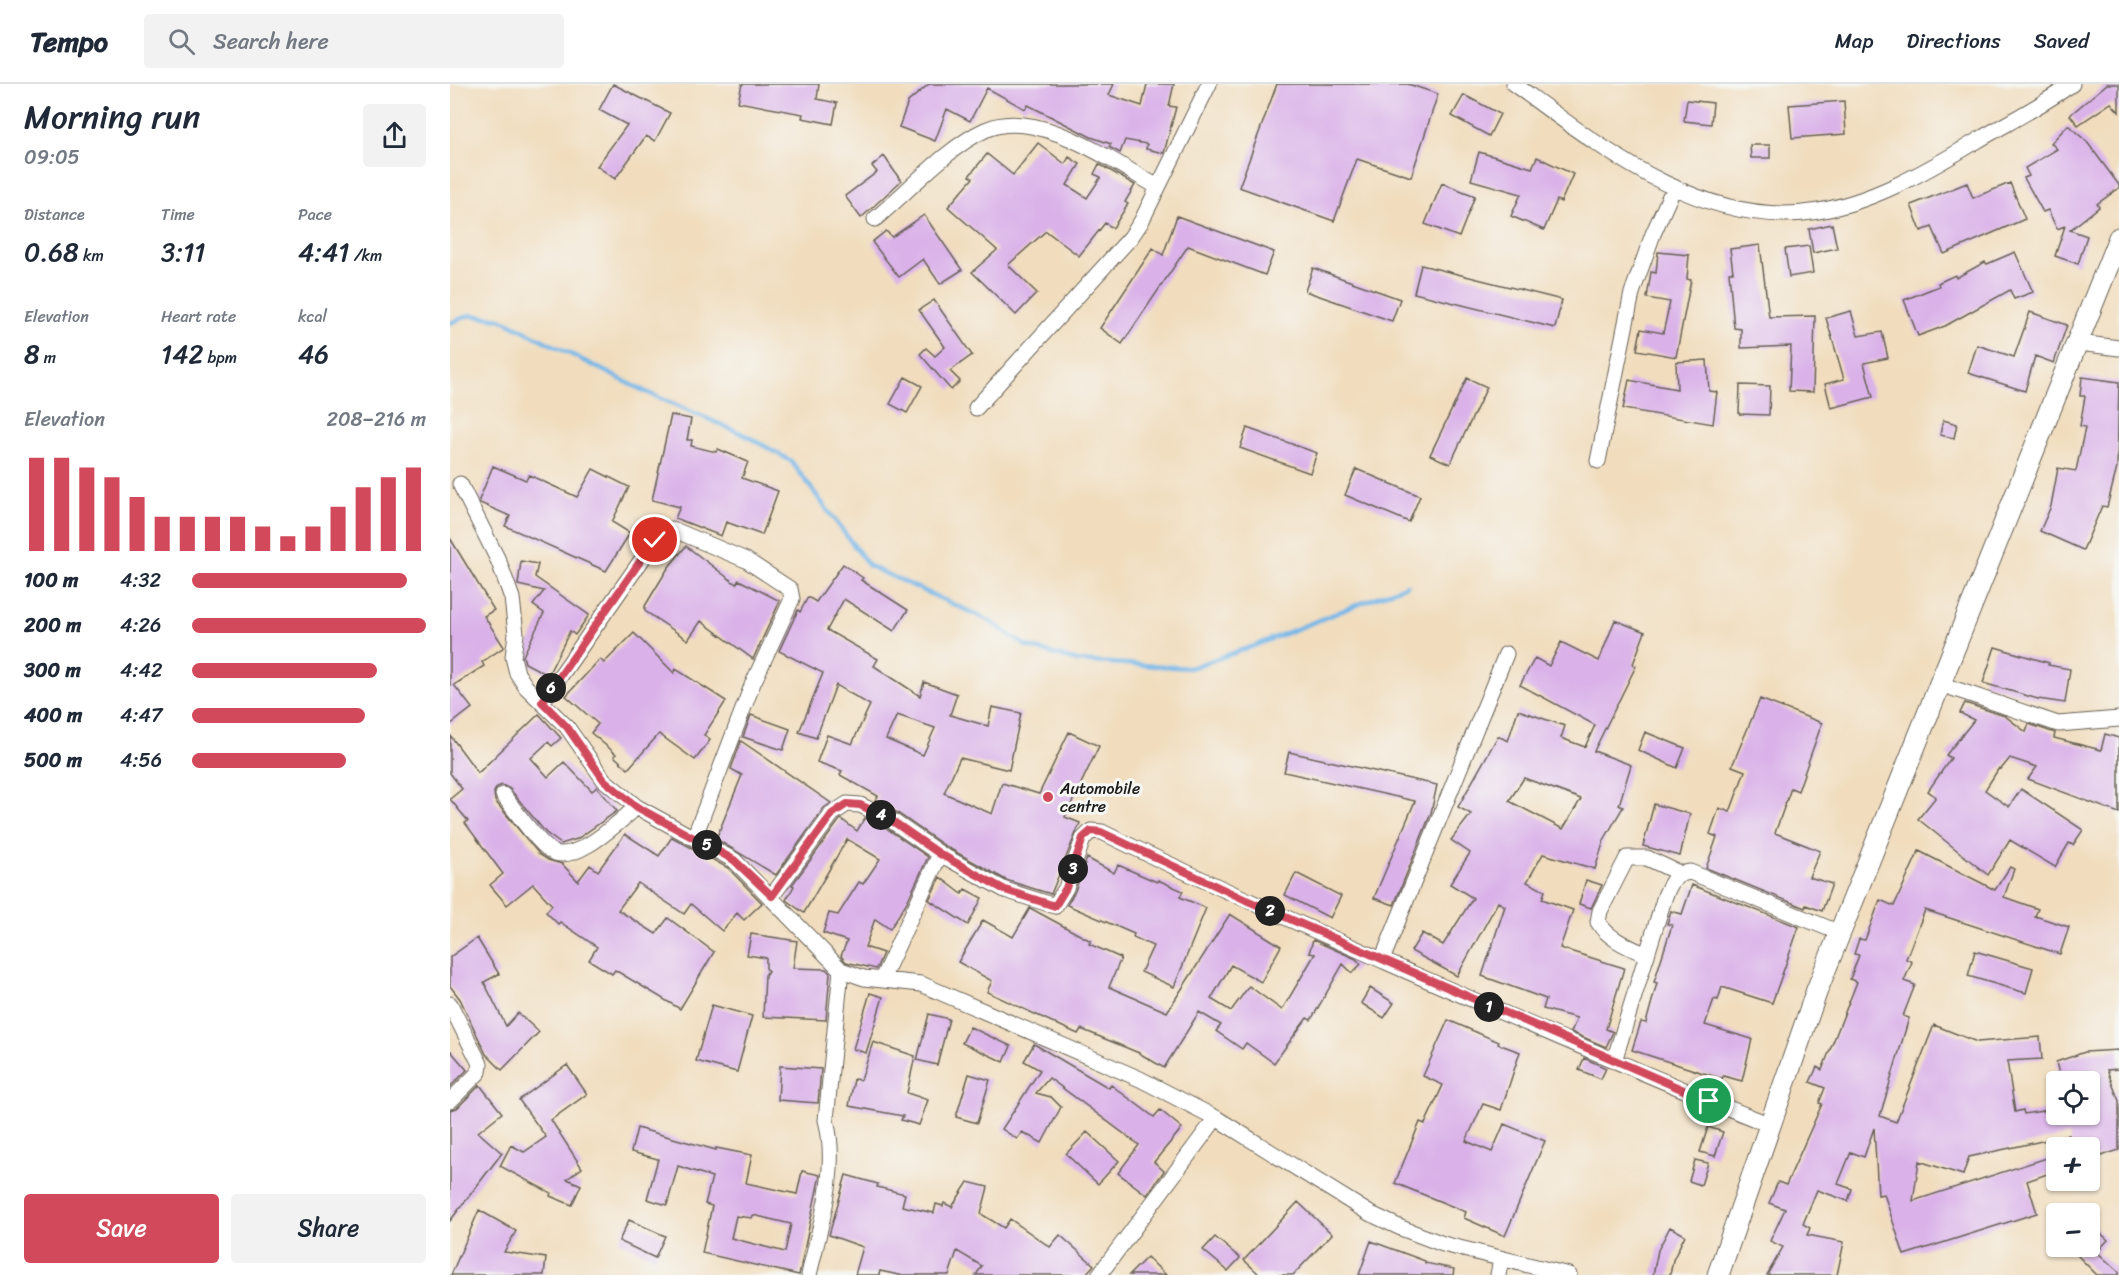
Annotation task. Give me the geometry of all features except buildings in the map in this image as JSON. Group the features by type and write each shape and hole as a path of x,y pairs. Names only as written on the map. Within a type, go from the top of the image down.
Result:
{"street":[{"path":"976,408 1131,237 1209,84"},
{"path":"1514,84 1630,163 1674,187 1698,198 1769,214 1813,212 1910,179 2046,103 2072,84"},
{"path":"875,219 961,145 985,129 1010,123 1033,126 1072,140 1158,186"},
{"path":"1598,461 1632,293 1653,234 1674,187"},
{"path":"1718,1275 1840,933 1977,590 2079,343 2119,238"},
{"path":"2079,343 2119,348"},
{"path":"460,484 499,562 512,598 516,634 513,657 517,673 567,727 604,780 637,807 734,860 772,896 818,949 841,970 864,978 921,984 1130,1074 1216,1118 1369,1213 1443,1244 1569,1275"},
{"path":"542,702 663,531 672,529 746,560 790,589 792,599 753,683 694,838"},
{"path":"1382,960 1506,654"},
{"path":"1940,684 2058,724 2119,719"},
{"path":"503,795 549,849 564,854 579,851 637,807"},
{"path":"772,896 832,814 847,804 860,805 888,818 940,854 1005,890 1055,906 1066,888 1083,838 1091,831 1101,832 1382,960 1614,1061 1770,1125"},
{"path":"882,979 940,854"},
{"path":"1647,955 1619,942 1602,929 1598,922 1600,911 1627,858 1647,858 1679,873 1690,872 1840,933"},
{"path":"1614,1061 1665,896 1671,881 1679,873"},
{"path":"809,1275 830,1169 832,1144 826,1120 841,970"},
{"path":"450,1004 480,1064 479,1072 450,1101"},
{"path":"1099,1275 1216,1118"},
{"path":"1498,1275 1501,1259"}],"waterway":[{"path":"450,323 470,315 501,319 646,392 745,435 791,461 869,566 988,620 1026,646 1077,661 1190,668 1251,647 1407,585"}],"place":[{"name":"Automobile centre","path":"1048,797"}],"route":[{"path":"655,540 542,702 567,727 604,780 637,807 734,860 772,896 832,814 847,804 860,805 888,818 940,854 1005,890 1039,903 1055,906 1066,888 1083,838 1091,831 1101,832 1246,900 1709,1101"}]}
